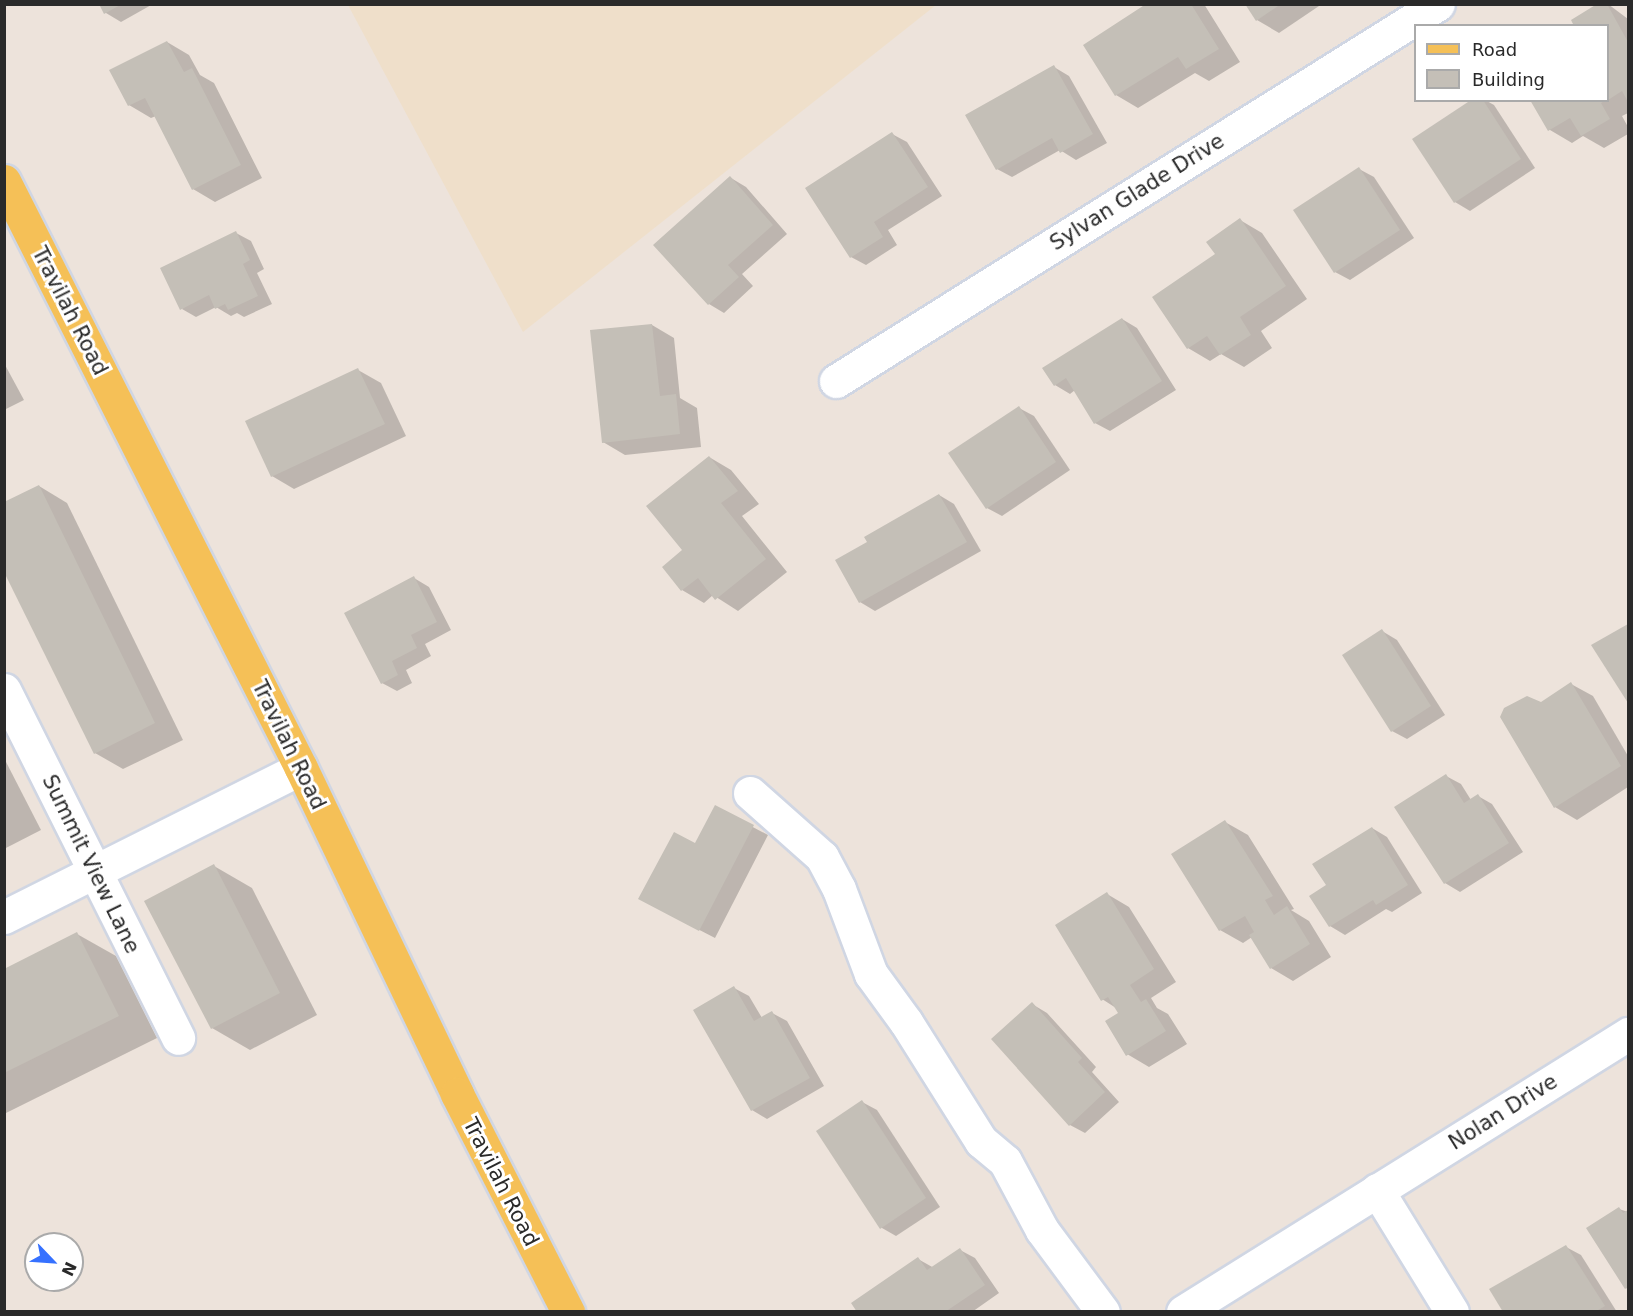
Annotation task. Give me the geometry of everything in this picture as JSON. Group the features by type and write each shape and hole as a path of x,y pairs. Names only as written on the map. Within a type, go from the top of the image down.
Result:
{"main road":[{"name":"Travilah Road","path":"4,181 302,768 457,1094 568,1311"}],"street":[{"name":"Sylvan Glade Drive","path":"836,381 1438,4"},
{"name":"Summit View Lane","path":"4,690 178,1038"},
{"path":"4,917 302,768"},
{"path":"750,793 822,857 839,889 871,974 906,1023 981,1141 1005,1161 1042,1230 1103,1311"},
{"name":"Nolan Drive","path":"1184,1311 1629,1034"},
{"path":"1377,1190 1452,1311"}],"shaded area":[{"path":"348,5 936,5 523,332"}],"building":[{"path":"99,4 122,4 104,14"},
{"path":"1146,4 1191,4 1219,49 1186,69 1178,57 1115,96 1083,45"},
{"path":"1245,4 1281,4 1256,21"},
{"path":"1597,4 1607,4 1628,42 1628,102 1622,91 1609,99 1609,24 1573,24 1571,20"},
{"path":"167,41 184,72 192,68 241,165 192,190 145,98 128,106 109,70"},
{"path":"1054,65 1093,134 1060,153 1052,138 996,170 965,115"},
{"path":"1468,102 1484,102 1521,159 1454,203 1412,139"},
{"path":"1531,102 1603,102 1601,103 1610,119 1581,136 1570,118 1548,131"},
{"path":"892,132 928,187 874,222 883,237 850,258 805,188"},
{"path":"1359,167 1400,230 1334,273 1293,210"},
{"path":"730,176 773,225 728,265 739,277 708,305 653,245"},
{"path":"1240,218 1286,286 1240,317 1251,335 1220,355 1207,336 1187,349 1152,297 1215,254 1206,242"},
{"path":"236,231 250,260 243,264 258,296 228,310 225,304 215,309 209,295 180,310 160,268"},
{"path":"1122,318 1162,381 1094,424 1066,378 1054,386 1042,368"},
{"path":"652,324 660,396 676,394 680,434 602,443 590,330"},
{"path":"358,368 385,424 271,477 245,421"},
{"path":"1019,406 1056,462 986,509 948,453"},
{"path":"709,456 738,491 721,503 766,559 715,600 698,578 681,591 662,567 682,550 646,506"},
{"path":"39,485 155,723 94,754 4,572 4,502"},
{"path":"939,494 967,542 859,603 835,560 867,542 864,537"},
{"path":"414,576 437,622 411,635 417,648 392,661 398,675 381,684 344,613"},
{"path":"1628,624 1628,703 1591,645"},
{"path":"1382,629 1431,706 1391,732 1342,655"},
{"path":"1571,682 1621,766 1554,808 1500,717 1504,708 1527,696 1541,702"},
{"path":"1446,774 1464,803 1478,794 1509,843 1444,884 1394,807"},
{"path":"715,805 754,825 699,931 638,899 674,832 695,843"},
{"path":"1225,820 1273,896 1265,900 1274,915 1287,906 1310,944 1270,969 1249,935 1254,932 1245,916 1219,931 1171,854"},
{"path":"1372,827 1408,885 1376,905 1373,900 1329,927 1309,896 1326,885 1312,864"},
{"path":"214,864 280,993 211,1029 144,901"},
{"path":"1107,892 1154,969 1130,985 1141,1002 1146,999 1166,1031 1126,1056 1105,1021 1118,1013 1108,997 1101,1001 1055,925"},
{"path":"77,932 119,1016 4,1073 4,969"},
{"path":"734,986 754,1021 772,1011 810,1078 751,1111 693,1010"},
{"path":"1032,1002 1082,1058 1078,1062 1105,1092 1069,1126 991,1039"},
{"path":"862,1100 926,1198 880,1229 816,1131"},
{"path":"1619,1207 1623,1213 1628,1210 1628,1287 1625,1289 1586,1228"},
{"path":"1566,1245 1605,1306 1595,1312 1503,1312 1489,1289"},
{"path":"960,1248 985,1285 945,1312 857,1312 851,1303 918,1257 927,1270"}]}
